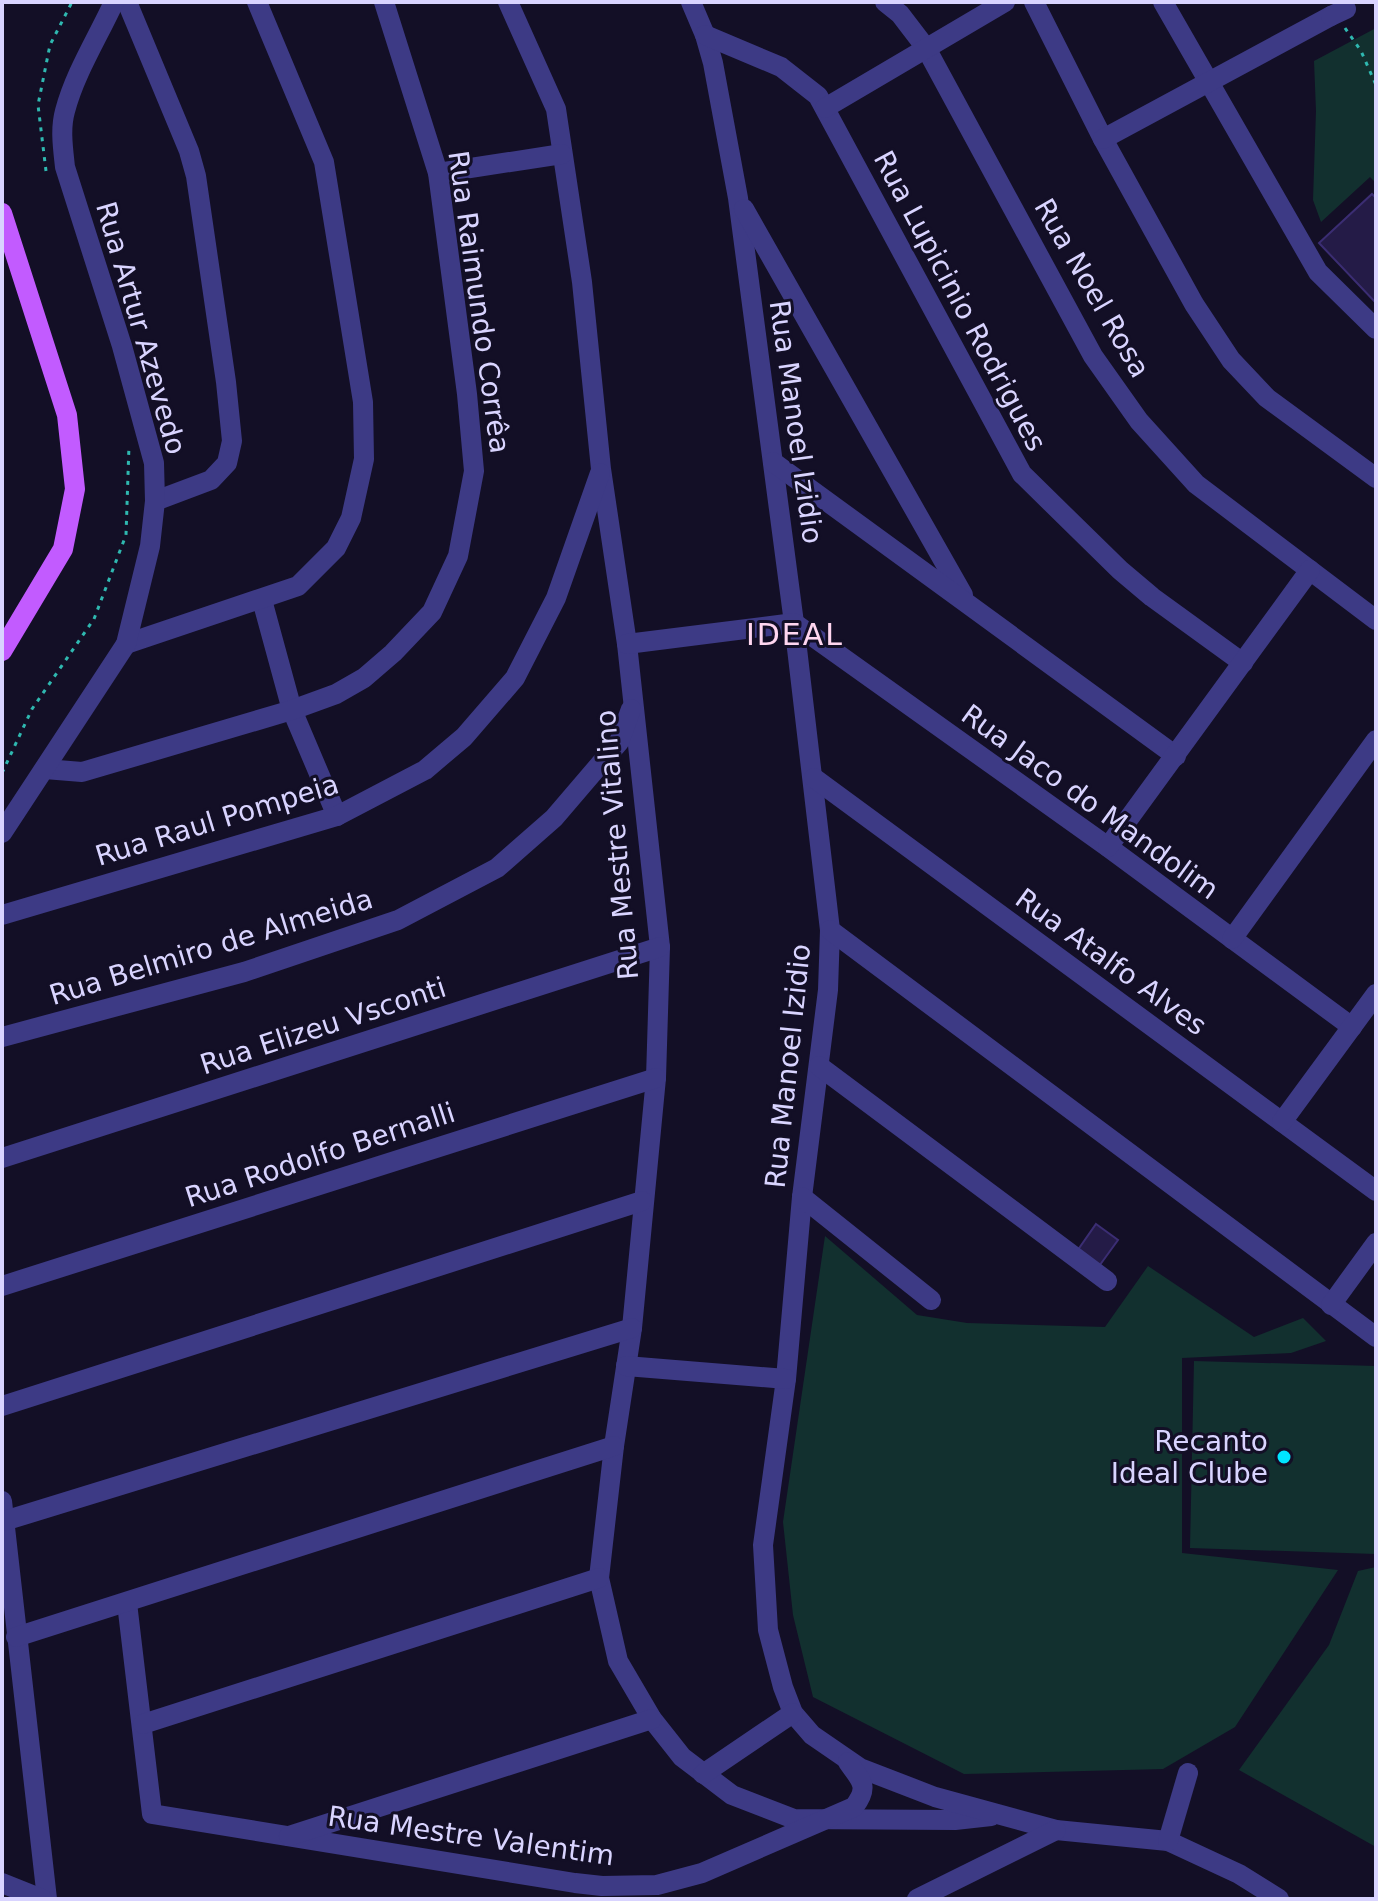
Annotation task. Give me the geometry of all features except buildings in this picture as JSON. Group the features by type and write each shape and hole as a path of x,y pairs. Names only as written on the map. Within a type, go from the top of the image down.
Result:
{"main road":[{"path":"2,213 67,415 75,489 63,549 5,641"}],"street":[{"name":"Rua Artur Azevedo","path":"2,833 126,644 150,546 155,501 154,463 122,346 69,179 62,138 65,112 73,87 114,2"},
{"path":"127,2 189,151 196,176 232,441 227,463 211,480 155,501"},
{"path":"126,644 298,586 336,548 351,518 364,459 363,402 324,162 257,2"},
{"name":"Rua Raimundo Corrêa","path":"45,769 82,772 336,694 364,678 432,612 458,556 474,471 438,173 384,2"},
{"name":"Rua Manoel Izidio","path":"691,2 713,63 738,198 814,778 830,930 828,990 802,1197 786,1379 763,1545 768,1630 783,1687 793,1713 812,1735 848,1762 935,1797 1056,1830 1168,1841 1239,1874 1279,1899"},
{"name":"Rua Noel Rosa","path":"885,2 900,14 926,48 1093,356 1139,421 1196,484 1376,620"},
{"path":"825,108 1005,2"},
{"path":"1034,2 1103,139 1194,304 1231,360 1267,398 1376,478"},
{"path":"1163,2 1318,272 1376,329"},
{"name":"Rua Mestre Vitalino","path":"513,3 556,109 585,311 601,469 627,644 660,947 656,1078 632,1328 614,1446 599,1578 618,1661 652,1719 682,1757 732,1795 794,1819 820,1820"},
{"path":"1103,139 1346,10"},
{"name":"Rua Lupicinio Rodrigues","path":"705,35 781,67 818,96 1022,474 1120,570 1243,663"},
{"path":"438,173 562,154"},
{"path":"738,198 967,602"},
{"path":"773,462 1176,756"},
{"name":"Rua Raul Pompeia","path":"2,915 337,816 425,770 464,737 515,678 556,598 601,469"},
{"path":"1108,847 1310,570"},
{"path":"262,600 292,710 337,816"},
{"path":"627,644 794,623"},
{"name":"Rua Jaco do Mandolim","path":"794,623 1108,847 1352,1027"},
{"name":"Rua Belmiro de Almeida","path":"2,1037 244,972 398,920 497,868 554,818 619,742 632,705"},
{"path":"1232,939 1376,740"},
{"name":"Rua Atalfo Alves","path":"814,778 1376,1191"},
{"path":"830,930 1376,1337"},
{"name":"Rua Elizeu Vsconti","path":"2,1158 660,947"},
{"path":"1282,1122 1376,994"},
{"path":"819,1066 1107,1281"},
{"name":"Rua Rodolfo Bernalli","path":"2,1286 656,1078"},
{"path":"802,1197 931,1300"},
{"path":"2,1406 642,1201"},
{"path":"1331,1305 1376,1243"},
{"path":"2,1883 44,1899 3,1511 632,1328"},
{"path":"626,1366 786,1379"},
{"path":"16,1637 614,1446"},
{"path":"127,1603 143,1724 599,1578"},
{"path":"703,1774 793,1713"},
{"path":"286,1837 652,1719"},
{"name":"Rua Mestre Valentim","path":"143,1724 152,1814 602,1886 657,1885 702,1873 854,1807 863,1795 863,1784 848,1762"},
{"path":"1168,1841 1188,1773"},
{"path":"896,1819 894,1803 903,1784"},
{"name":"Rua Manoel Izidio","path":"820,1820 955,1820 1002,1814"},
{"path":"917,1899 1056,1830"}],"path":[{"path":"1346,10 1376,85"}],"green space":[{"path":"1376,28 1376,183 1370,177 1321,222 1313,200 1314,61"},
{"path":"825,1236 917,1315 967,1323 1105,1327 1148,1266 1254,1337 1303,1318 1326,1341 1291,1353 1182,1358 1182,1553 1338,1570 1235,1727 1163,1769 964,1774 813,1697 793,1615 783,1522"},
{"name":"Recanto Ideal Clube","path":"1194,1361 1376,1366 1376,1554 1190,1548"},
{"path":"1376,1567 1376,1847 1239,1770 1329,1645 1358,1571"}],"place":[{"name":"Recanto Ideal Clube","path":"1284,1457"}],"district":[{"name":"IDEAL","path":"795,634"}]}
